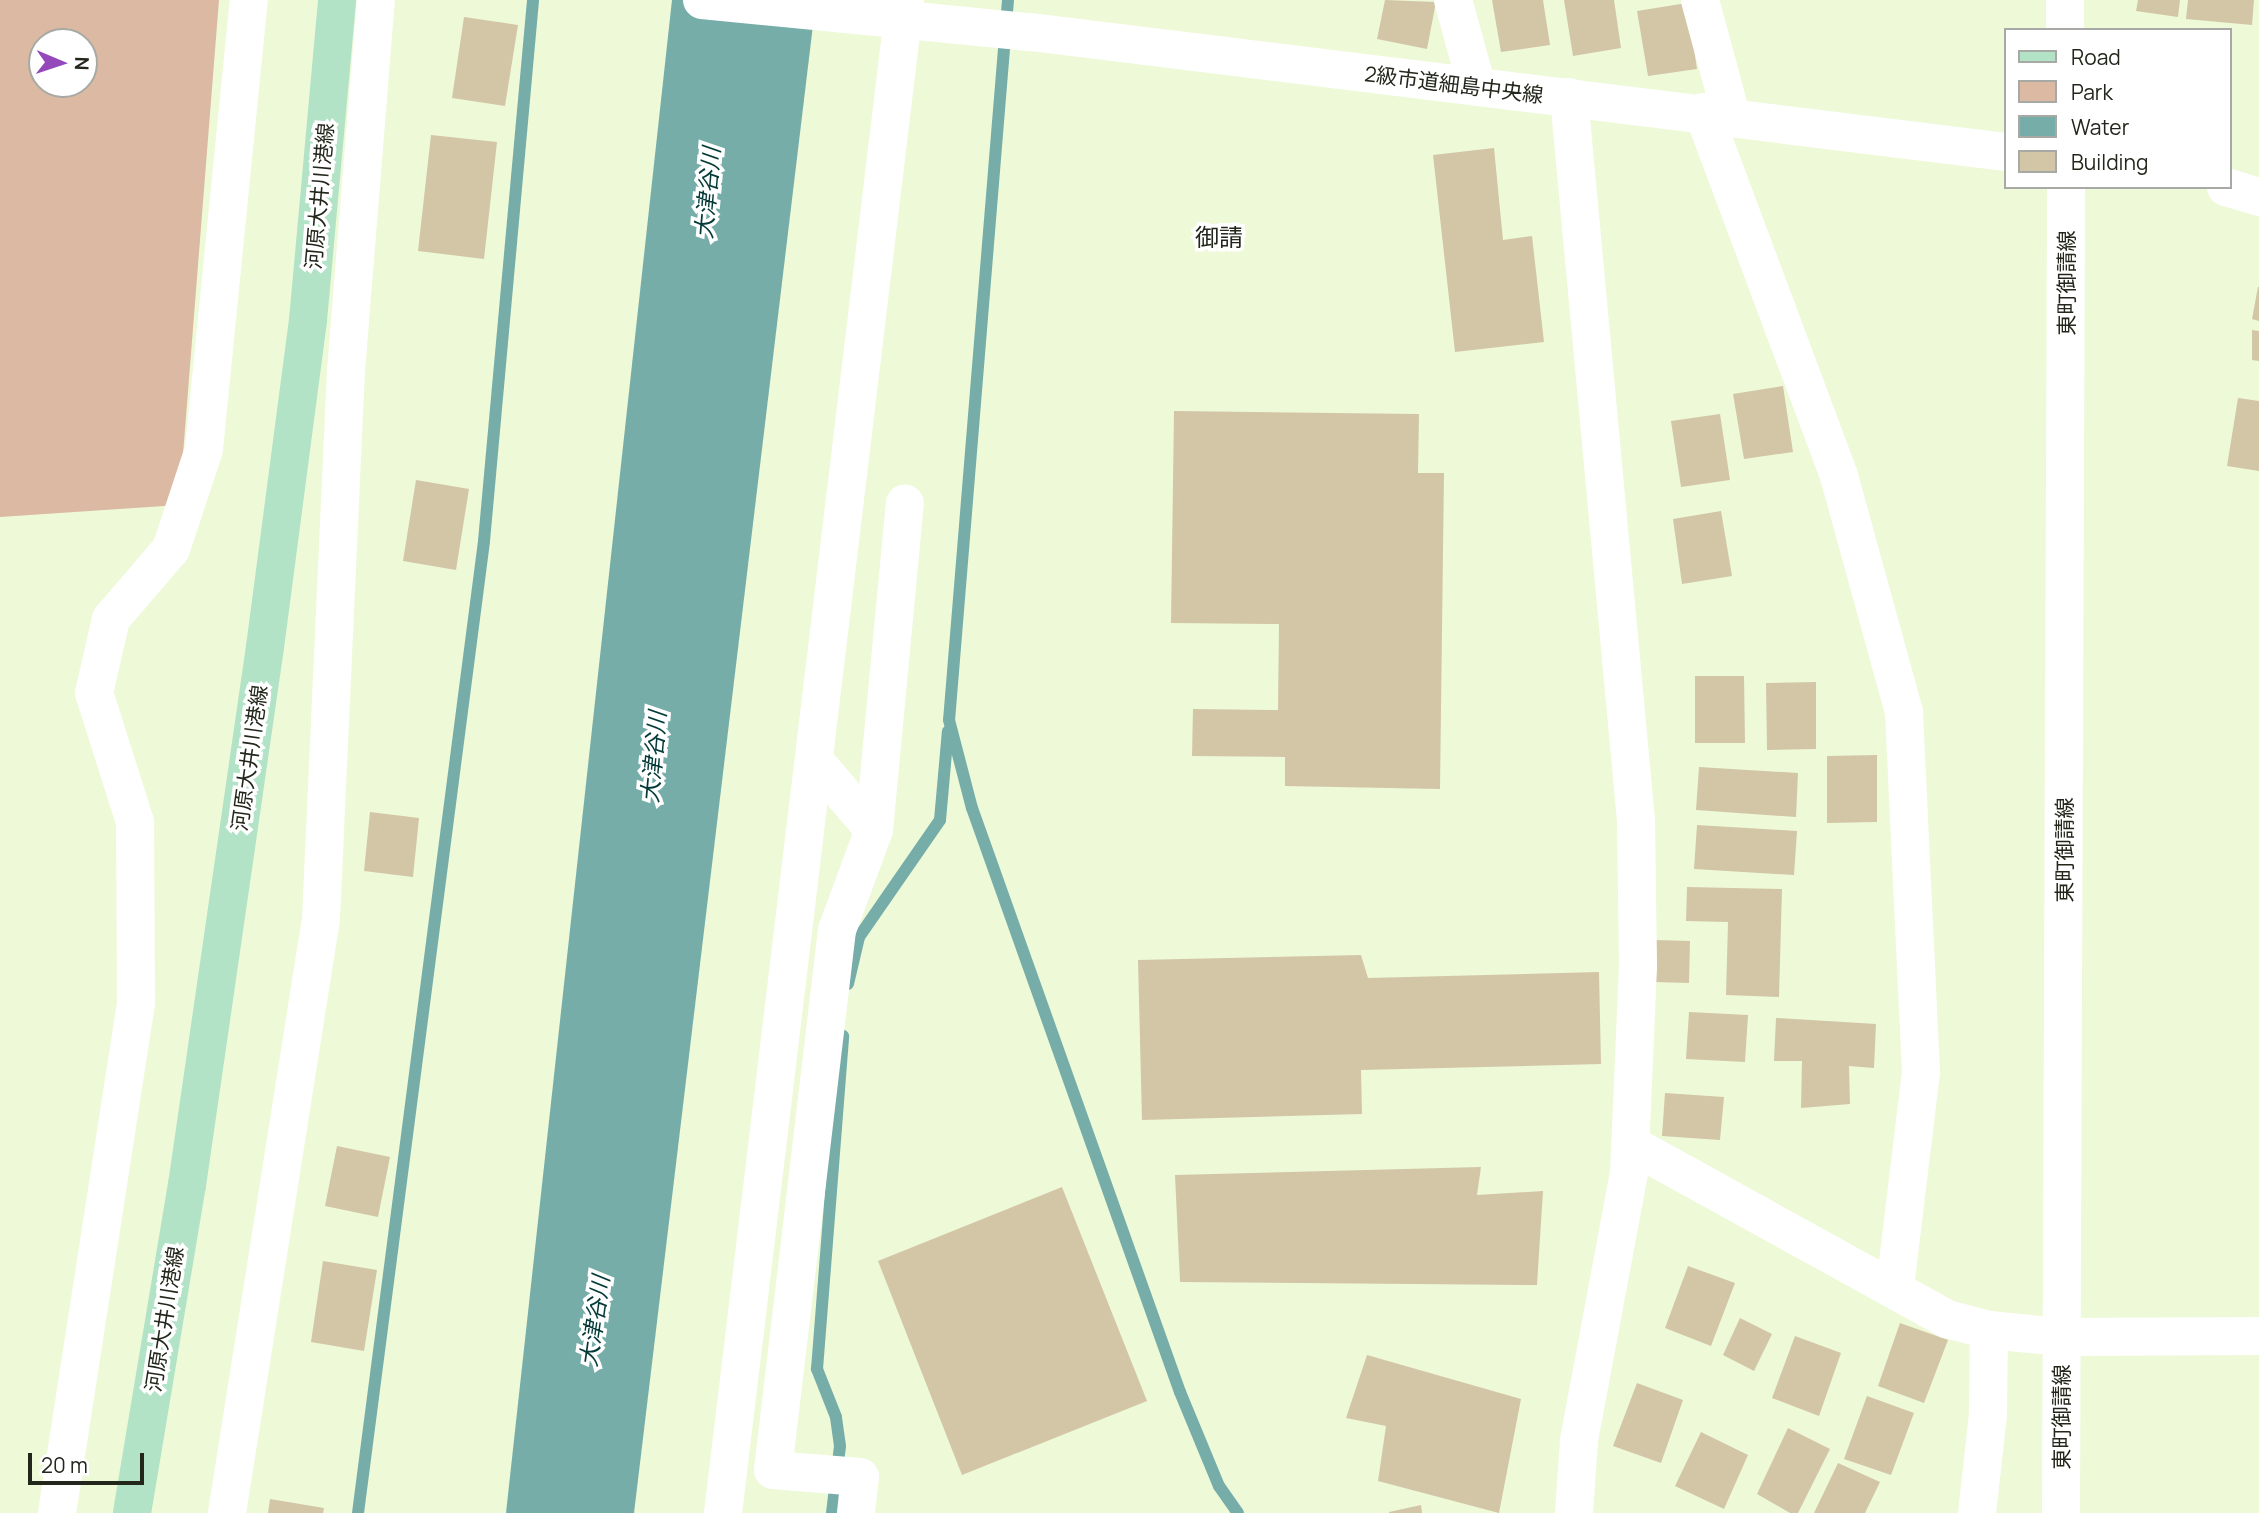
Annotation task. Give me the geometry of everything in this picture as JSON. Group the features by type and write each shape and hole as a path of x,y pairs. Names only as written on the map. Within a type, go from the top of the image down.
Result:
{"main road":[{"name":"河原大井川港線","path":"132,1513 187,1185 269,620 308,320 337,0"}],"street":[{"path":"57,1513 136,1003 135,822 94,693 111,619 171,549 204,449 249,0"},
{"path":"227,1513 321,919 346,371 376,0"},
{"name":"2級市道細島中央線","path":"702,0 903,11 1031,32 1717,114 2004,152"},
{"path":"1452,0 1477,87"},
{"path":"1700,0 1717,114 1839,476 1904,712 1921,1072 1895,1287"},
{"path":"2065,0 2065,28"},
{"path":"723,1513 903,11"},
{"path":"1569,97 1636,820 1638,967 1629,1173 1579,1441 1574,1513"},
{"path":"2231,188 2259,197"},
{"name":"東町御請線","path":"2060,1513 2066,189"},
{"path":"773,1470 837,930 874,830 905,503"},
{"path":"814,760 874,830"},
{"path":"1630,1144 1895,1287 1947,1319 1989,1330 2061,1337 2259,1336"},
{"path":"1977,1513 1988,1414 1989,1330"},
{"path":"728,1464 860,1477 856,1513"}],"green space":[{"path":"0,0 219,0 179,505 0,517"}],"water":[{"name":"大津谷川","path":"672,0 816,0 634,1513 506,1513"}],"building":[{"path":"1385,0 1436,2 1427,49 1377,39"},
{"path":"1492,0 1543,0 1550,45 1501,52"},
{"path":"1564,0 1614,0 1621,48 1573,56"},
{"path":"2138,0 2180,0 2178,17 2136,11"},
{"path":"2188,0 2254,0 2252,25 2186,19"},
{"path":"1687,3 1697,69 1648,76 1637,11"},
{"path":"464,17 518,25 505,106 452,98"},
{"path":"431,135 497,142 484,259 418,251"},
{"path":"1494,148 1503,240 1532,236 1544,342 1455,352 1433,155"},
{"path":"2259,287 2259,321 2252,319"},
{"path":"2252,330 2259,331 2259,361 2252,360"},
{"path":"1783,386 1793,452 1744,459 1733,394"},
{"path":"2238,398 2259,401 2259,471 2227,466"},
{"path":"1174,411 1419,414 1418,473 1444,473 1440,789 1285,786 1285,757 1192,756 1193,709 1278,710 1279,624 1171,623"},
{"path":"1720,414 1730,480 1681,487 1671,421"},
{"path":"416,480 469,489 456,570 403,561"},
{"path":"1721,511 1732,576 1682,584 1673,519"},
{"path":"1695,676 1744,676 1745,743 1695,743"},
{"path":"1816,682 1816,749 1767,750 1766,683"},
{"path":"1877,755 1877,822 1827,823 1827,756"},
{"path":"1699,767 1798,773 1796,817 1696,810"},
{"path":"370,812 419,818 413,877 364,871"},
{"path":"1697,825 1797,831 1794,875 1694,869"},
{"path":"1687,887 1782,889 1779,997 1726,995 1728,922 1686,921"},
{"path":"1655,940 1690,941 1689,983 1653,982"},
{"path":"1361,955 1368,978 1599,972 1601,1064 1361,1070 1362,1114 1142,1120 1138,960"},
{"path":"1689,1012 1748,1015 1745,1062 1686,1059"},
{"path":"1776,1018 1876,1024 1874,1068 1849,1066 1850,1104 1801,1108 1802,1061 1774,1061"},
{"path":"1665,1093 1724,1097 1720,1140 1662,1136"},
{"path":"337,1146 390,1157 378,1217 325,1206"},
{"path":"1481,1167 1477,1195 1543,1191 1537,1285 1180,1282 1175,1175"},
{"path":"1062,1187 1147,1401 962,1475 878,1261"},
{"path":"323,1261 377,1270 364,1351 311,1342"},
{"path":"1688,1266 1735,1283 1711,1346 1665,1328"},
{"path":"1740,1318 1772,1334 1754,1371 1723,1355"},
{"path":"1900,1323 1948,1340 1924,1403 1878,1386"},
{"path":"1795,1336 1841,1353 1819,1416 1772,1398"},
{"path":"1367,1355 1521,1399 1499,1513 1378,1481 1386,1426 1346,1418"},
{"path":"1637,1383 1683,1400 1661,1463 1613,1446"},
{"path":"1867,1396 1914,1413 1891,1475 1844,1459"},
{"path":"1788,1428 1830,1449 1798,1513 1790,1513 1757,1494"},
{"path":"1701,1432 1748,1455 1724,1509 1675,1486"},
{"path":"1838,1463 1880,1482 1865,1513 1814,1513"},
{"path":"270,1499 324,1508 323,1513 268,1513"},
{"path":"1421,1505 1422,1513 1389,1513 1389,1512"}],"waterway":[{"path":"358,1513 484,541 533,0"},
{"path":"1008,0 949,720 972,808 1180,1392 1219,1486 1238,1513"},
{"path":"848,984 859,937 940,820 948,731"},
{"path":"832,1513 840,1446 836,1417 817,1369 843,1036"}],"district":[{"name":"御請","path":"1219,237"}]}
